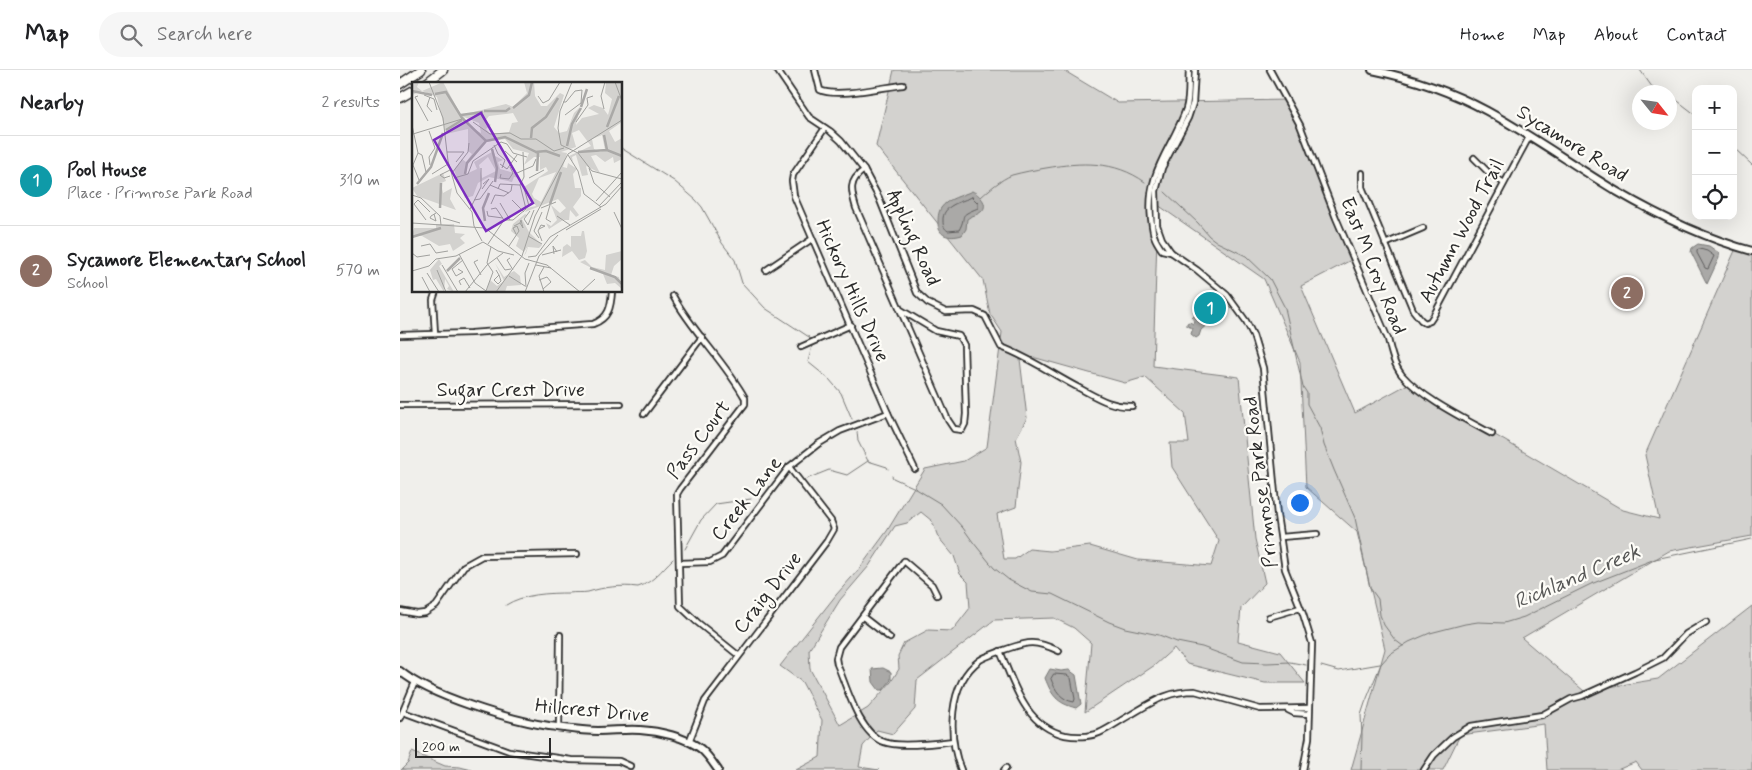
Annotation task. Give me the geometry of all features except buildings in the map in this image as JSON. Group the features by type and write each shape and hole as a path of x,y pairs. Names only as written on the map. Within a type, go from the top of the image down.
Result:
{"highway":[{"path":"400,84 421,70"},
{"path":"428,82 443,70"},
{"path":"400,98 412,91"}],"street":[{"name":"Appling Road","path":"778,70 809,117 841,141 864,170 879,198 902,260 917,293 922,298 946,312 974,311 985,316 1001,348 1014,352 1108,404 1132,406"},
{"path":"815,70 820,90 826,93 863,91 903,84"},
{"name":"Primrose Park Road","path":"1171,252 1162,250 1154,238 1150,210 1150,189 1156,170 1186,107 1189,70"},
{"name":"Primrose Park Road","path":"1195,70 1193,103 1188,118 1162,168 1156,191 1157,225 1162,239 1171,252 1197,270 1227,295 1246,321 1253,335 1263,368 1277,515 1285,569 1312,643 1309,738 1303,770"},
{"name":"East M Croy Road","path":"1270,70 1300,125 1336,218 1388,339 1393,359 1401,374 1413,386 1492,434"},
{"name":"Sycamore Road","path":"1372,70 1388,72 1460,98 1487,111 1618,192 1688,228 1752,251"},
{"name":"Hickory Hills Drive","path":"825,128 793,175 794,196 888,413 915,469"},
{"name":"Autumn Wood Trail","path":"1362,173 1362,186 1413,310 1426,323 1434,315 1529,137"},
{"path":"1474,158 1490,174 1504,183"},
{"path":"864,170 853,180 851,191 856,208 948,420 954,429 962,430 966,414 964,344 959,336 936,331 901,310"},
{"path":"1386,244 1423,228"},
{"path":"766,270 812,239"},
{"path":"435,334 433,300 436,292"},
{"path":"400,335 593,324 600,322 606,316 611,306 612,292"},
{"name":"Pass Court","path":"673,296 681,310 746,398 745,404 677,494 680,606 738,655"},
{"path":"801,347 851,325"},
{"path":"644,414 702,337"},
{"name":"Sugar Crest Drive","path":"400,405 621,404"},
{"name":"Creek Lane","path":"679,563 710,562 722,556 789,467 818,444 840,431 888,413"},
{"name":"Craig Drive","path":"689,742 704,701 827,541 834,529 789,467"},
{"path":"1280,537 1317,534"},
{"path":"400,611 418,614 425,613 436,606 464,566 482,556 577,554"},
{"path":"937,596 932,585 904,561 839,647 836,658 861,720 868,732 878,740 891,744 954,741"},
{"path":"1269,617 1300,608"},
{"path":"863,616 890,638"},
{"path":"1424,770 1434,755 1453,737 1471,726 1542,715 1571,699 1582,696 1662,658 1686,634 1706,622"},
{"path":"559,727 560,635"},
{"path":"961,770 957,760 954,741 954,701 960,686 971,669 980,660 1000,651 1030,642 1042,643 1059,651"},
{"path":"1000,651 1024,706 1034,718 1041,725 1058,733 1075,737 1098,733 1161,697 1184,691 1195,691 1260,709 1309,708"},
{"name":"Hillcrest Drive","path":"400,671 415,682 447,696 516,720 597,731 641,730 661,733 689,742 702,750 718,770"},
{"path":"400,718 415,682"},
{"path":"1286,709 1294,713 1309,714"},
{"path":"403,712 509,750 571,760 619,761 630,766"}],"shaded area":[{"path":"894,70 1063,70 1118,103 1289,100 1355,258 1301,286 1355,413 1408,384 1623,510 1659,519 1645,455 1737,246 1752,250 1752,536 1669,551 1522,638 1584,691 1658,679 1752,606 1752,770 1642,770 1636,762 1617,770 1547,770 1544,724 1460,735 1443,770 1351,770 1385,649 1357,532 1306,487 1300,362 1264,279 1158,205 1153,366 1239,377 1255,539 1265,583 1241,608 1238,641 1280,652 1305,683 1265,683 1187,664 1174,648 1155,665 1085,712 1091,643 1074,628 1054,618 994,620 917,680 915,709 893,734 877,730 863,746 859,767 879,770 796,770 820,757 822,720 802,682 780,666 859,569 887,531 925,469 964,461 987,447 1002,332 990,314 983,280 876,146","holes":["1036,358 1125,383 1145,377 1185,413 1189,443 1170,443 1172,467 1219,541 1211,566 1138,560 1090,546 1050,551 1029,549 1015,559 1004,559 997,514 1016,507 1021,462 1016,438 1027,418 1020,359","921,512 932,521 938,537 954,556 960,574 968,582 970,608 952,631 928,630 904,643 898,656 899,669 891,682 868,708 840,725 810,669 809,650 840,600 869,566 895,526 907,523"]},
{"path":"412,752 445,766 472,770 401,770 408,763"}],"water":[{"path":"972,191 984,202 984,208 981,212 967,219 966,229 962,235 950,237 943,234 938,224 941,208 951,200"},
{"path":"1698,244 1709,246 1719,253 1719,258 1707,284 1691,252 1692,248"},
{"path":"1197,313 1208,324 1196,338 1191,334 1193,328 1187,326 1187,323 1194,324 1195,322 1192,318"},
{"path":"883,668 891,672 891,680 883,690 879,690 873,682 872,669"},
{"path":"1050,669 1069,670 1076,675 1081,704 1076,708 1064,704 1050,690 1045,678"}],"waterway":[{"path":"1640,70 1651,85"},
{"path":"1677,100 1692,112"},
{"path":"622,149 674,181 696,200 702,207 722,243 735,260 742,283 765,308 810,339"},
{"path":"1737,151 1752,165"},
{"path":"981,197 999,182 1012,175 1072,165 1109,166 1133,175 1145,182"},
{"path":"1165,192 1209,236 1246,256 1270,279 1285,308 1303,387 1307,393 1307,404 1320,428 1324,445 1355,518 1370,588 1378,599 1380,615 1384,625 1395,640 1403,646"},
{"path":"812,346 808,362 829,379 841,393 852,419"},
{"path":"857,432 858,441 868,461 888,469"},
{"path":"804,480 829,470 847,475 868,461"},
{"path":"892,476 941,504 963,528 994,568 1009,580 1032,592 1052,594 1125,628 1202,647 1243,662 1290,662 1306,665"},
{"path":"685,549 701,520 716,504 751,499"},
{"name":"Richland Creek","path":"1361,770 1361,715 1365,703 1381,664 1390,654 1409,642 1430,633 1465,624 1478,622 1504,623 1524,617 1591,584 1655,559 1752,539"},
{"path":"506,605 520,598 536,595 586,592 619,586 638,587 653,579 673,559"},
{"path":"1321,666 1339,671 1380,664"}],"place":[{"name":"Sycamore Elementary School","path":"1627,293"},
{"name":"Pool House","path":"1210,308"}]}
